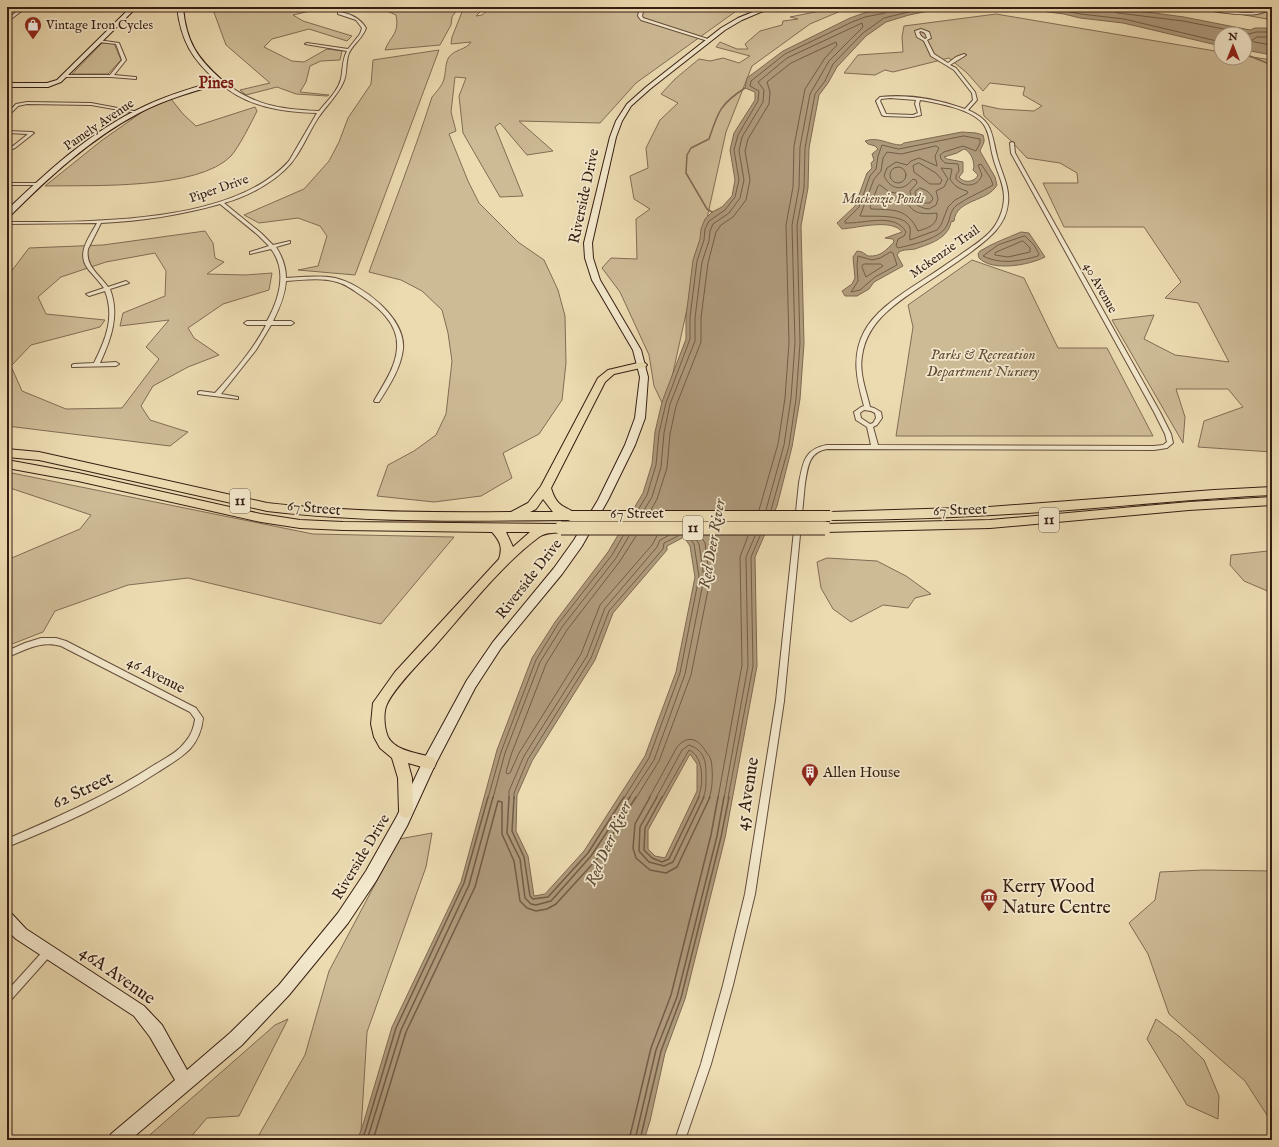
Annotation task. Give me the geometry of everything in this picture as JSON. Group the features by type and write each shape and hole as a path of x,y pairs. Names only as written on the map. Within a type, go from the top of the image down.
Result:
{"main road":[{"path":"7,11 13,7"},
{"path":"7,85 51,84 59,81 134,7"},
{"path":"180,7 185,39 197,59 221,82"},
{"name":"Riverside Drive","path":"117,1140 236,1039 284,990 315,954 359,895 390,842 429,763 471,684 485,662 558,571 578,543 603,500 630,445 640,418 644,377 637,350 596,280 589,258 588,243 613,137 624,113 648,88 709,40 740,19 770,7"},
{"name":"Pamely Avenue","path":"7,214 40,184 91,143 137,112 177,95 221,82"},
{"path":"513,516 532,506 545,488 601,380 611,372 642,365"},
{"name":"67 Street","path":"7,453 39,456 267,507 304,512 349,515 477,516 492,523 549,528 825,528 990,524 1189,506 1272,501"},
{"name":"67 Street","path":"7,464 71,476 261,518 300,524 343,526 460,527 492,523 513,516 919,516 1272,490"},
{"path":"545,488 552,506 558,511 572,516"},
{"path":"492,523 504,537 508,545 503,562"},
{"path":"429,763 398,754 390,749 381,737 378,724 380,703 400,676 503,562 536,533 549,528"},
{"path":"398,754 405,778 406,811"},
{"name":"46A Avenue","path":"7,919 21,934 127,1003 146,1018 161,1038 185,1083"}],"street":[{"path":"7,21 24,7"},
{"path":"642,7 640,16 642,20 709,40"},
{"path":"1201,7 1249,13 1262,12 1271,7"},
{"name":"Piper Drive","path":"7,223 100,221 171,214 221,203 259,187 284,169 292,160 320,112 342,82 344,62 348,50 363,33 364,27 357,19 339,13"},
{"path":"925,40 932,55 949,64 957,71 975,95 974,102 966,110"},
{"path":"100,41 118,43 124,60 111,76"},
{"path":"307,44 348,50"},
{"path":"949,64 959,57 964,56"},
{"path":"64,76 111,76 134,78"},
{"path":"221,82 244,98 259,104 283,109 320,112"},
{"name":"Mckenzie Trail","path":"870,426 877,422 879,416 876,411 867,408 861,382 859,357 867,331 874,321 893,303 985,239 997,228 1003,216 1006,204 1005,185 996,162 990,135 982,121 966,110 918,99 889,97 880,98 878,101 884,115 913,116 920,114 917,104 918,99"},
{"path":"7,116 17,106 27,103 91,104 137,112"},
{"path":"7,132 32,133 14,147 7,150"},
{"name":"40 Avenue","path":"876,447 1154,448 1165,447 1170,443 1168,434 1157,412 1013,152 1012,143"},
{"path":"7,184 40,184"},
{"path":"217,395 249,356 270,323 278,304 284,280 281,260 272,246 221,203"},
{"path":"96,365 108,338 112,324 112,307 107,289 88,265 85,257 87,247 100,221"},
{"path":"252,253 288,242"},
{"path":"284,280 323,278 340,281 354,288 388,314 397,330 400,340 400,349 396,366 377,401"},
{"path":"89,294 126,283"},
{"path":"247,323 291,323"},
{"path":"74,366 116,364"},
{"path":"200,393 236,398"},
{"path":"867,408 859,410 856,414 860,421 870,426 876,447"},
{"name":"45 Avenue","path":"680,1140 706,1064 728,985 750,894 780,701 802,483 810,454 816,449 827,447 876,447"},
{"name":"46 Avenue","path":"7,654 31,644 48,640 63,643 193,710 199,718 194,736 185,749 170,760"},
{"name":"62 Street","path":"7,844 109,797 139,781 170,760"},
{"path":"7,998 48,952"}],"green space":[{"path":"212,7 313,7 314,10 293,15 303,21 352,36 347,41 309,29 272,39 264,47 292,61 304,62 327,49 342,51 340,60 321,61 310,66 306,82 300,92 329,95 296,94 277,87 246,95 240,90 270,83 226,45"},
{"path":"378,7 459,7 452,17 451,25 440,45 385,50 396,31 397,21 396,15"},
{"path":"464,7 485,7 476,16 482,15 491,7 746,7 739,9 636,83 600,123 519,121 553,151 527,155 500,123 495,127 523,196 500,197 463,133 459,96 466,78 455,77 451,112 456,131 449,134 468,181 479,203 518,242 544,260 558,290 565,316 566,363 562,400 539,434 503,453 512,478 481,496 434,502 377,496 388,465 414,451 436,435 446,414 452,361 448,333 442,310 422,291 401,280 369,272 432,97 443,82 448,59 451,54 466,47 471,42 451,44 452,37"},
{"path":"833,7 850,7 810,24 752,66 726,132 665,409 654,386 649,355 620,292 602,268 611,258 637,259 636,219 650,209 634,199 630,176 648,168 646,148 660,120 678,103 661,94 675,79 699,59 710,61 723,58 739,63 750,56 716,47 720,42 737,49 748,49 745,44 760,31 782,25 783,21 798,19 790,17 835,8"},
{"path":"1200,7 1272,7 1272,19 1267,19"},
{"path":"996,14 1213,51 1213,66 1253,66 1253,57 1272,60 1272,452 1198,447 1204,421 1243,407 1228,389 1176,389 1185,417 1183,443 1112,320 1154,315 1144,339 1175,355 1229,362 1198,303 1165,298 1181,282 1144,227 1064,227 1043,183 1078,183 1077,173 1060,163 1027,158 984,116 982,105 1000,109 1034,111 1042,106 1023,95 1025,87 990,83 983,91 967,73 949,58 893,72 885,70 875,75 844,73 858,55 903,52 902,37 904,26"},
{"path":"102,43 114,43 121,60 108,74 72,74"},
{"path":"439,50 355,275 298,270 318,266 327,236 320,226 298,218 259,223 244,215 304,189 329,161 339,142 348,118 371,84 373,60"},
{"path":"171,99 183,114 196,126 255,107 257,111 231,156 215,167 195,175 170,180 116,185 45,186 101,141 145,110"},
{"path":"205,231 213,243 215,258 224,262 207,274 246,275 272,273 269,290 223,304 188,328 194,338 219,355 188,367 153,386 141,406 150,420 188,432 170,446 7,426 7,277 29,248 103,245","holes":["155,253 166,271 165,296 123,313 120,326 169,320 146,347 159,359 122,408 66,409 22,391 11,366 31,345 100,327 105,320 46,314 38,297 61,277 106,262"]},
{"name":"Parks & Recreation Department Nursery","path":"972,260 1024,278 1058,348 1107,348 1153,436 896,436 913,327 908,305"},
{"path":"7,472 313,534 454,537 381,624 188,578 128,585 55,611 43,632 7,646 7,560 80,529 91,515 7,487"},
{"path":"1272,549 1272,593 1244,581 1230,565 1231,555 1268,551"},
{"path":"827,558 877,561 906,576 931,594 915,598 908,608 883,605 851,622 833,609 821,588 817,562"},
{"path":"432,833 426,867 367,1032 361,1131 357,1140 256,1140 305,1055 329,971 399,839"},
{"path":"1204,870 1272,871 1272,1123 1245,1081 1169,1014 1148,954 1129,923 1155,900 1160,872"},
{"path":"288,1019 239,1116 207,1118 188,1140 144,1140 275,1025"},
{"path":"1156,1019 1180,1037 1204,1060 1219,1096 1218,1119 1187,1105 1147,1039"}],"water":[{"name":"Red Deer River","path":"891,7 963,7 938,9 909,15 886,22 866,36 837,67 819,95 809,148 808,188 801,226 804,343 800,399 792,447 777,506 755,557 757,666 725,838 685,999 665,1053 650,1121 644,1140 357,1140 392,1027 461,882 497,750 532,658 555,622 608,552 643,493 652,464 655,432 662,402 686,339 686,317 693,260 700,239 701,229 705,219 712,212 722,207 732,196 735,180 730,150 734,133 755,100 755,92 745,88 747,78 783,51 850,18 864,13","holes":["684,537 690,546 695,577 676,672 645,756 584,851 545,894 534,896 528,856 516,831 517,795 532,761 595,660 613,613 667,550 667,546","690,754 697,764 697,791 665,858 655,856 648,849 648,830"]},
{"path":"988,7 1109,7 1184,17 1230,26 1213,26 1213,44 1123,23 1033,10"},
{"path":"1272,28 1272,55 1253,51 1253,29"},
{"name":"Mackenzie Ponds","path":"962,132 983,135 984,142 980,151 995,177 997,185 993,191 987,195 960,208 954,221 951,222 946,233 942,237 932,243 915,249 903,250 899,252 897,255 903,266 874,282 869,289 857,296 845,296 842,291 852,284 855,278 853,257 857,251 868,256 880,254 894,242 893,239 885,238 902,232 891,225 874,225 842,229 837,223 855,206 867,173 872,168 871,163 874,160 872,154 878,149 865,141 879,140 897,145","holes":["964,149 967,150 973,161 973,170 978,175 972,181 964,181 959,177 963,172 963,162 944,157"]},
{"path":"1021,232 1029,233 1045,257 1021,265 1011,266 993,265 979,258 978,254 980,251"}],"waterway":[{"path":"1253,57 1272,65"},
{"path":"712,212 707,209 686,173 687,155 691,148 709,139 721,109 730,99 745,88"}],"place":[{"name":"Vintage Iron Cycles","path":"33,40"},
{"name":"Allen House","path":"810,787"},
{"name":"Kerry Wood Nature Centre","path":"989,912"}],"district":[{"name":"Pines","path":"216,84"}]}
